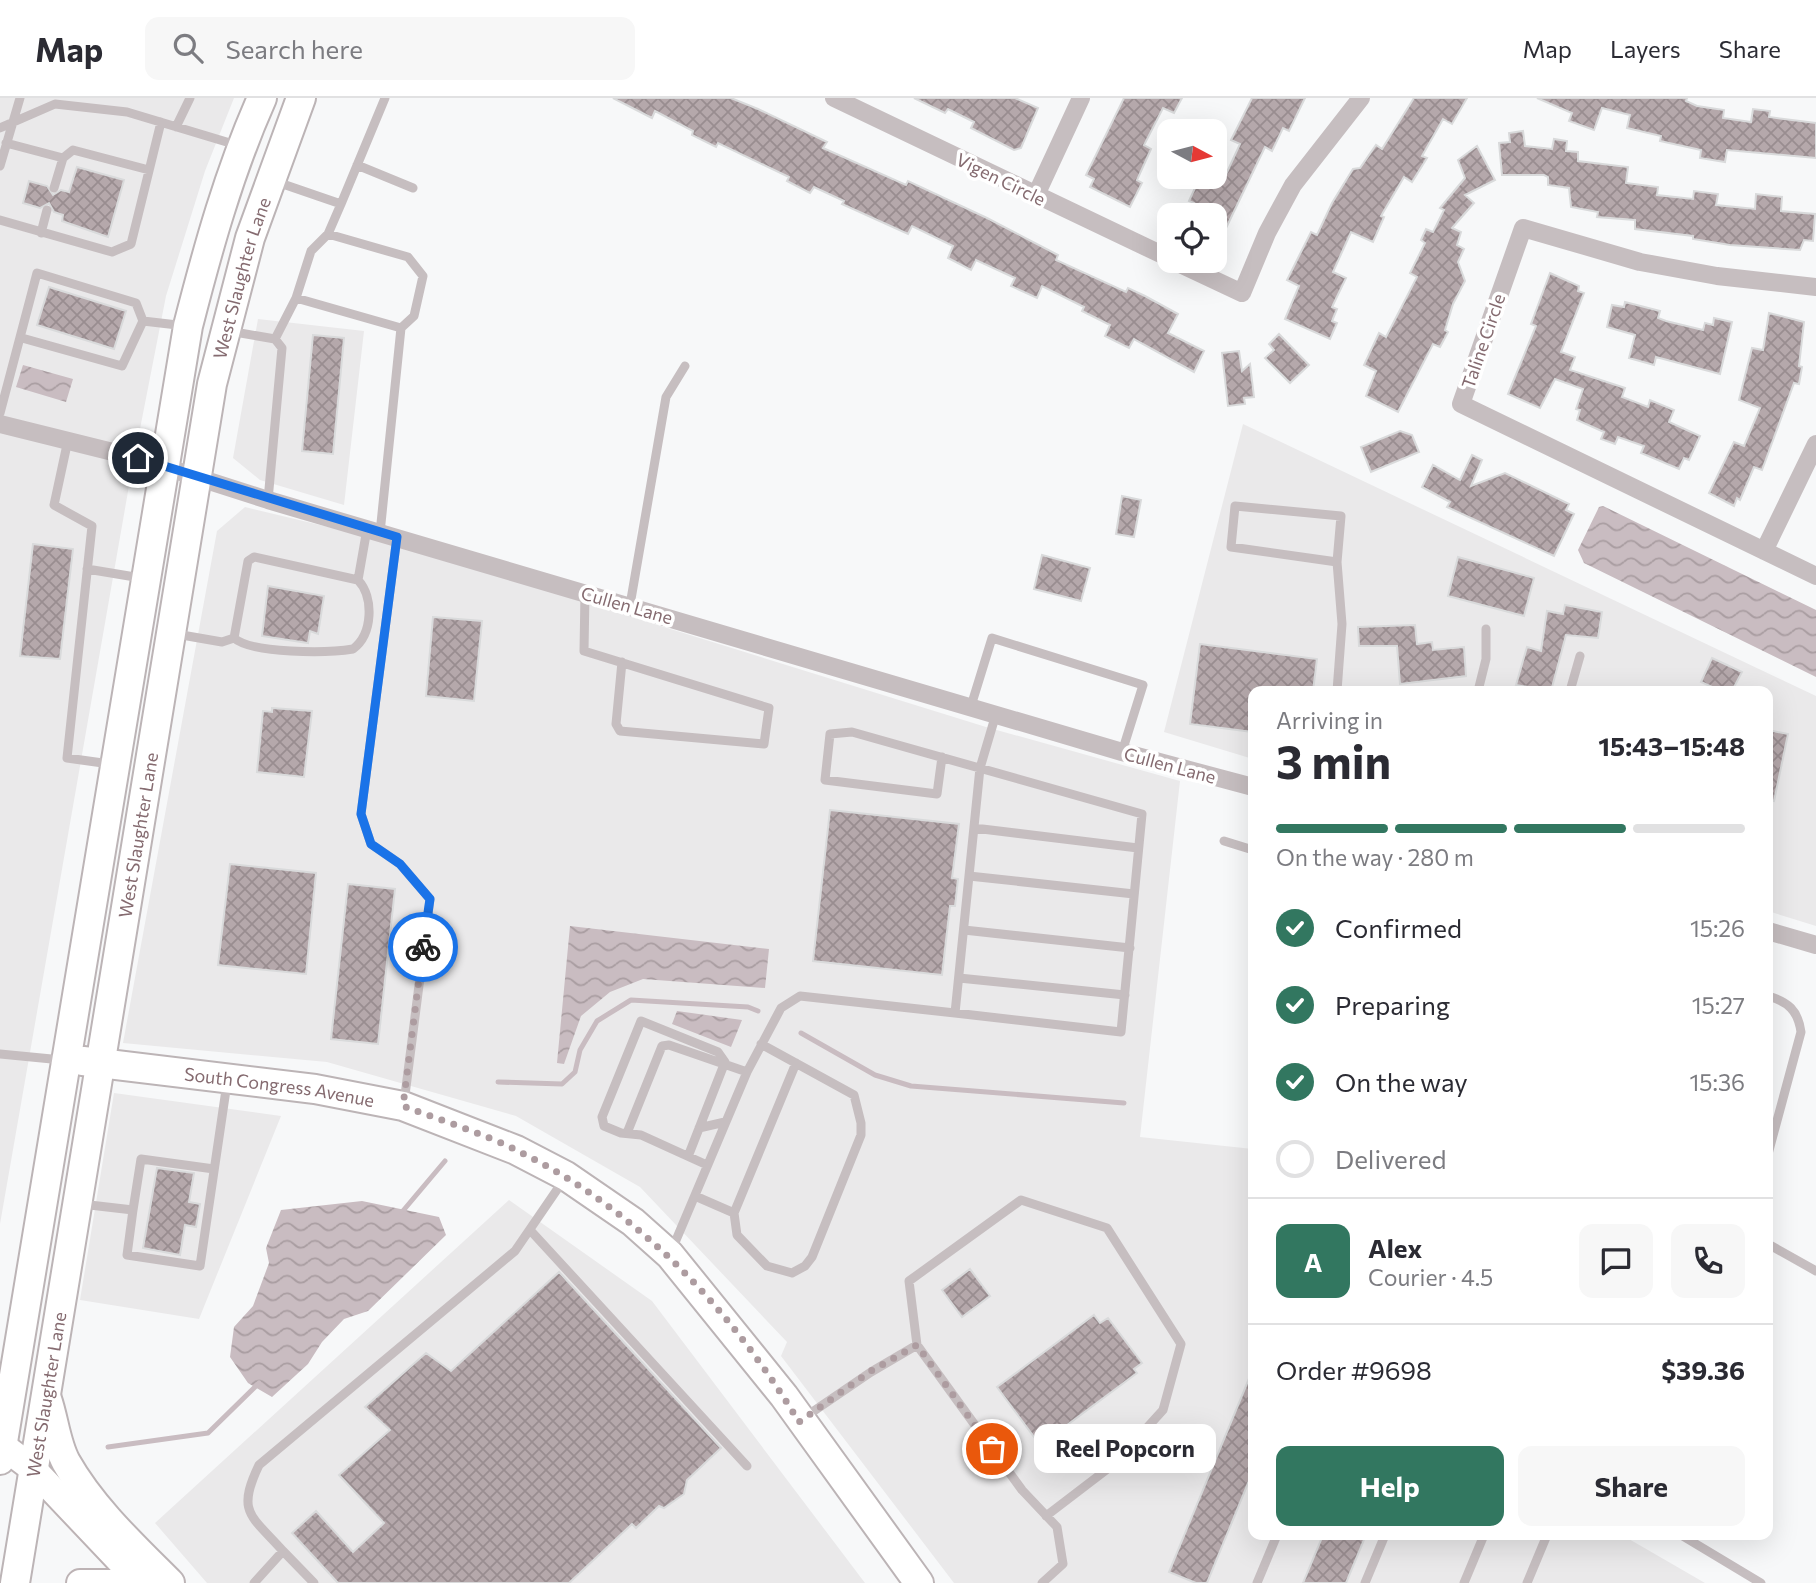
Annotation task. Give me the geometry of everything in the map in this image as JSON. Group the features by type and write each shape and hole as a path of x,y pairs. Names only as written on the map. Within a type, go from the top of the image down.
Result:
{"main road":[{"name":"West Slaughter Lane","path":"1,1450 162,466 188,326 208,246 241,146 262,98"},
{"name":"West Slaughter Lane","path":"15,1583 32,1468 102,1063 195,477 224,330 269,179 301,98"},
{"name":"South Congress Avenue","path":"64,1060 326,1091 403,1106 516,1150 566,1176 633,1222 670,1255 784,1396 799,1422 919,1583"},
{"path":"0,1350 24,1310"},
{"path":"45,1393 65,1460 89,1497 118,1531 170,1583"},
{"path":"1,1450 32,1468 141,1583"},
{"path":"80,1583 111,1583"}],"street":[{"name":"Vigen Circle","path":"834,98 1157,252"},
{"path":"1036,195 1082,98"},
{"path":"1200,273 1242,293 1267,233 1293,185 1361,98"},
{"name":"Taline Circle","path":"1816,287 1652,264 1523,228 1461,404 1816,576"},
{"name":"Cullen Lane","path":"0,424 162,466 268,500 996,715 1248,786"},
{"path":"1764,551 1816,444"},
{"path":"1773,932 1816,945"}],"lane":[{"path":"0,166 20,98"},
{"path":"275,339 296,298 312,251 328,234 385,98"},
{"path":"176,127 187,99"},
{"path":"0,128 55,104 127,113 241,146"},
{"path":"0,220 112,252 131,244 161,122"},
{"path":"6,143 63,158"},
{"path":"54,188 63,158 73,150 149,170"},
{"path":"358,165 413,188"},
{"path":"269,179 341,204"},
{"path":"41,233 47,210"},
{"path":"328,234 408,257 423,276 414,316 401,328 381,533 361,814 371,844 400,864 430,899 403,1106"},
{"path":"0,413 22,338 37,273 136,303 143,321 122,366 22,338"},
{"path":"296,298 401,328"},
{"path":"143,321 188,326"},
{"path":"224,330 275,339 282,348 268,500"},
{"path":"630,605 666,397 685,366"},
{"path":"68,440 54,505 92,526 67,758 113,764"},
{"path":"1337,562 1231,547 1235,506 1341,516 1337,562 1342,624 1337,686"},
{"path":"358,580 381,533"},
{"path":"254,557 358,580 368,596 368,616 363,639 353,649 290,650 240,644 234,638 248,561 254,557"},
{"path":"88,569 144,579"},
{"path":"585,593 584,650 769,708 764,744 620,731 616,723 622,662"},
{"path":"1479,686 1486,659 1486,629"},
{"path":"171,633 222,642 234,638"},
{"path":"971,706 992,638 1143,685 1122,752"},
{"path":"1571,686 1580,656"},
{"path":"955,1013 980,768 996,715"},
{"path":"670,1255 725,1122 761,1044 781,1008 800,996 1121,1032 1142,814 942,757 852,732 830,734 825,780 937,794 942,757"},
{"path":"974,828 1139,848"},
{"path":"1224,841 1248,848"},
{"path":"969,876 1135,894"},
{"path":"964,930 1130,948"},
{"path":"959,978 1125,995"},
{"path":"1773,998 1792,1007 1799,1019 1801,1032 1773,1122"},
{"path":"708,1165 689,1154 641,1135 604,1126 602,1117 641,1021 718,1052 725,1062"},
{"path":"761,1044 796,1063 854,1095 861,1123 860,1135 812,1257 805,1266 792,1273 767,1266 737,1235 734,1213 796,1063"},
{"path":"627,1133 662,1046 669,1045 715,1062 725,1062 747,1072"},
{"path":"0,1054 64,1060"},
{"path":"689,1154 725,1062"},
{"path":"214,1168 141,1159 127,1255 200,1266 227,1081"},
{"path":"699,1128 725,1122"},
{"path":"314,1583 249,1513 246,1491 258,1465 515,1251 566,1176"},
{"path":"695,1196 734,1213"},
{"path":"1042,1583 1063,1564 1057,1527 1046,1516 1022,1490 917,1345 909,1282 1021,1200 1108,1228 1181,1345 1163,1410 1114,1464 1046,1516"},
{"path":"78,1203 133,1210"},
{"path":"530,1230 747,1466"},
{"path":"1773,1247 1816,1271"},
{"path":"799,1422 871,1371 917,1345"},
{"path":"1257,1583 1275,1540"},
{"path":"1365,1583 1383,1540"},
{"path":"1464,1583 1482,1540"},
{"path":"1527,1583 1545,1540"},
{"path":"1689,1540 1761,1583"},
{"path":"254,1583 283,1551"}],"shaded area":[{"path":"0,98 234,98 205,171 166,296 130,480 0,1224"},
{"path":"258,319 364,331 344,505 260,480 233,458"},
{"path":"1243,424 1816,696 1816,926 1773,913 1773,686 1248,686 1248,757 1164,732"},
{"path":"245,507 387,541 986,727 1180,781 1140,1137 1248,1148 1248,1540 1631,1540 1705,1583 954,1583 781,1356 787,1342 640,1187 516,1116 327,1062 123,1043 217,531"},
{"path":"114,1093 281,1116 199,1319 80,1300"},
{"path":"509,1200 652,1301 865,1583 207,1583 155,1523"}],"water":[{"path":"23,365 73,379 66,402 16,387"},
{"path":"1603,506 1816,610 1816,677 1584,563 1578,550 1599,507"},
{"path":"570,926 769,949 765,988 643,979 610,992 581,1016 564,1064 557,1063"},
{"path":"677,1011 742,1020 731,1047 672,1024"},
{"path":"362,1201 439,1217 446,1235 368,1311 344,1319 322,1342 308,1364 272,1397 248,1383 230,1357 234,1327 253,1306 269,1263 266,1248 281,1210"}],"building":[{"path":"613,98 731,98 758,109 827,142 823,148 906,185 908,181 1058,255 1056,260 1126,292 1128,288 1145,296 1178,314 1168,333 1204,351 1194,372 1134,339 1129,348 1105,336 1110,325 1082,311 1084,307 1042,286 1037,298 1011,286 1015,278 976,260 971,270 948,258 953,246 912,226 908,234 842,204 844,201 814,187 810,193 787,181 789,177 718,143 716,147 655,111 652,118"},
{"path":"914,98 1015,98 1038,108 1021,148 1014,150 971,128 974,122 948,109 945,113"},
{"path":"1124,98 1182,98 1174,113 1163,108 1144,145 1151,149 1137,180 1142,183 1130,207 1090,187 1094,179 1086,175"},
{"path":"1252,98 1305,98 1289,131 1283,128 1272,151 1265,147 1227,226 1227,203 1189,201 1194,189 1227,189 1227,172 1240,144 1231,140"},
{"path":"1414,98 1467,98 1452,124 1443,119 1422,156 1427,158 1412,182 1404,177 1381,216 1384,217 1373,242 1351,232 1333,272 1346,278 1332,307 1337,309 1332,321 1337,323 1330,339 1285,319 1299,286 1287,280 1311,232 1317,235 1332,203 1353,169 1360,168 1376,145 1382,149"},
{"path":"1537,98 1687,98 1686,101 1697,106 1724,110 1723,118 1751,122 1753,109 1770,111 1769,117 1816,123 1816,158 1727,150 1725,162 1700,158 1701,150 1660,141 1661,136 1627,128 1630,115 1602,108 1594,130 1569,121 1572,113"},
{"path":"1523,131 1525,146 1552,149 1554,139 1567,141 1566,151 1578,152 1578,161 1628,167 1626,183 1658,187 1657,195 1693,199 1694,191 1718,194 1716,205 1755,209 1756,194 1782,197 1781,211 1815,214 1813,241 1804,240 1800,250 1730,245 1693,239 1693,236 1635,229 1635,220 1597,217 1598,212 1571,207 1569,188 1548,185 1548,177 1544,175 1502,175 1499,143 1510,142 1509,133"},
{"path":"1477,146 1495,180 1465,195 1474,203 1452,228 1461,232 1457,245 1464,249 1458,262 1465,281 1453,304 1445,330 1448,332 1440,347 1433,344 1398,412 1366,396 1376,371 1364,365 1379,333 1386,337 1417,277 1410,273 1425,243 1421,240 1426,229 1433,232 1444,210 1440,208 1465,178 1458,160"},
{"path":"77,167 124,180 108,237 62,221 63,215 54,212 49,203 40,208 23,203 29,181 47,186 53,195 61,190 69,192"},
{"path":"1550,273 1579,286 1578,291 1584,293 1561,352 1575,357 1570,370 1625,388 1622,397 1648,407 1650,400 1674,410 1669,422 1700,436 1689,460 1684,458 1679,469 1641,453 1644,446 1618,437 1615,444 1601,439 1604,432 1577,420 1580,410 1576,409 1583,389 1555,379 1540,408 1508,394 1536,326 1531,324"},
{"path":"49,287 126,311 114,349 37,325"},
{"path":"1625,302 1660,311 1658,318 1666,321 1703,330 1705,323 1713,325 1714,318 1732,322 1720,374 1656,357 1654,365 1629,358 1635,335 1607,327 1612,305 1624,307"},
{"path":"1769,313 1804,322 1799,384 1794,383 1762,470 1754,467 1740,500 1737,498 1734,506 1709,493 1734,442 1744,446 1760,408 1739,400 1752,348 1763,350"},
{"path":"1279,334 1309,365 1290,383 1265,358 1274,350 1269,344"},
{"path":"313,335 344,338 333,454 302,451"},
{"path":"1239,351 1242,371 1250,364 1254,397 1244,398 1245,404 1228,406 1222,353"},
{"path":"1400,431 1412,435 1419,452 1371,472 1361,447"},
{"path":"1472,455 1482,460 1471,486 1505,473 1569,504 1566,510 1574,514 1554,556 1447,507 1450,502 1422,487 1433,465 1460,480"},
{"path":"1122,496 1141,500 1134,537 1116,534"},
{"path":"33,544 73,549 60,659 20,656"},
{"path":"1042,555 1090,568 1081,601 1034,589"},
{"path":"1458,557 1534,578 1524,616 1448,596"},
{"path":"268,586 324,596 318,634 310,631 308,643 262,636"},
{"path":"1565,605 1602,612 1598,638 1566,635 1552,686 1516,685 1527,647 1541,651 1547,611 1563,614"},
{"path":"433,617 482,621 474,701 426,696"},
{"path":"1415,625 1417,644 1432,642 1433,650 1464,647 1466,676 1400,684 1397,646 1359,646 1358,627"},
{"path":"1200,644 1317,659 1314,686 1248,686 1248,731 1190,724"},
{"path":"1712,658 1742,672 1735,686 1710,686 1701,682"},
{"path":"272,708 312,711 304,777 257,772 263,711 272,712"},
{"path":"1773,731 1788,734 1773,801"},
{"path":"830,810 959,824 952,878 958,879 955,906 950,906 942,975 813,961"},
{"path":"230,864 316,873 306,974 218,965"},
{"path":"348,884 395,889 378,1044 331,1039"},
{"path":"157,1168 194,1173 189,1202 200,1204 196,1227 185,1225 180,1255 143,1248"},
{"path":"970,1269 990,1296 962,1317 942,1290"},
{"path":"559,1272 721,1448 687,1480 684,1494 664,1508 659,1506 636,1528 632,1524 569,1583 338,1583 292,1533 316,1511 353,1552 384,1523 339,1475 390,1430 365,1407 426,1353 451,1371"},
{"path":"1094,1315 1100,1323 1108,1318 1142,1363 1134,1369 1137,1373 1040,1445 997,1387"},
{"path":"1248,1381 1248,1483 1207,1583 1196,1583 1169,1572"},
{"path":"1321,1540 1364,1540 1346,1583 1303,1583"}],"waterway":[{"path":"498,1082 562,1084 575,1072 580,1050 597,1021 631,1000 748,1007 758,1011"},
{"path":"801,1033 875,1075 911,1086 1124,1103"},
{"path":"402,1212 445,1161"},
{"path":"108,1447 208,1433 259,1383"}],"way so far":[{"path":"423,947 403,1106 516,1150 566,1176 633,1222 670,1255 726,1322 784,1396 799,1422 871,1371 917,1345 992,1449"}],"place":[{"name":"Reel Popcorn","path":"992,1449"}],"route":[{"path":"138,458 268,500 397,537 361,814 371,844 400,864 430,899 423,947"}]}
